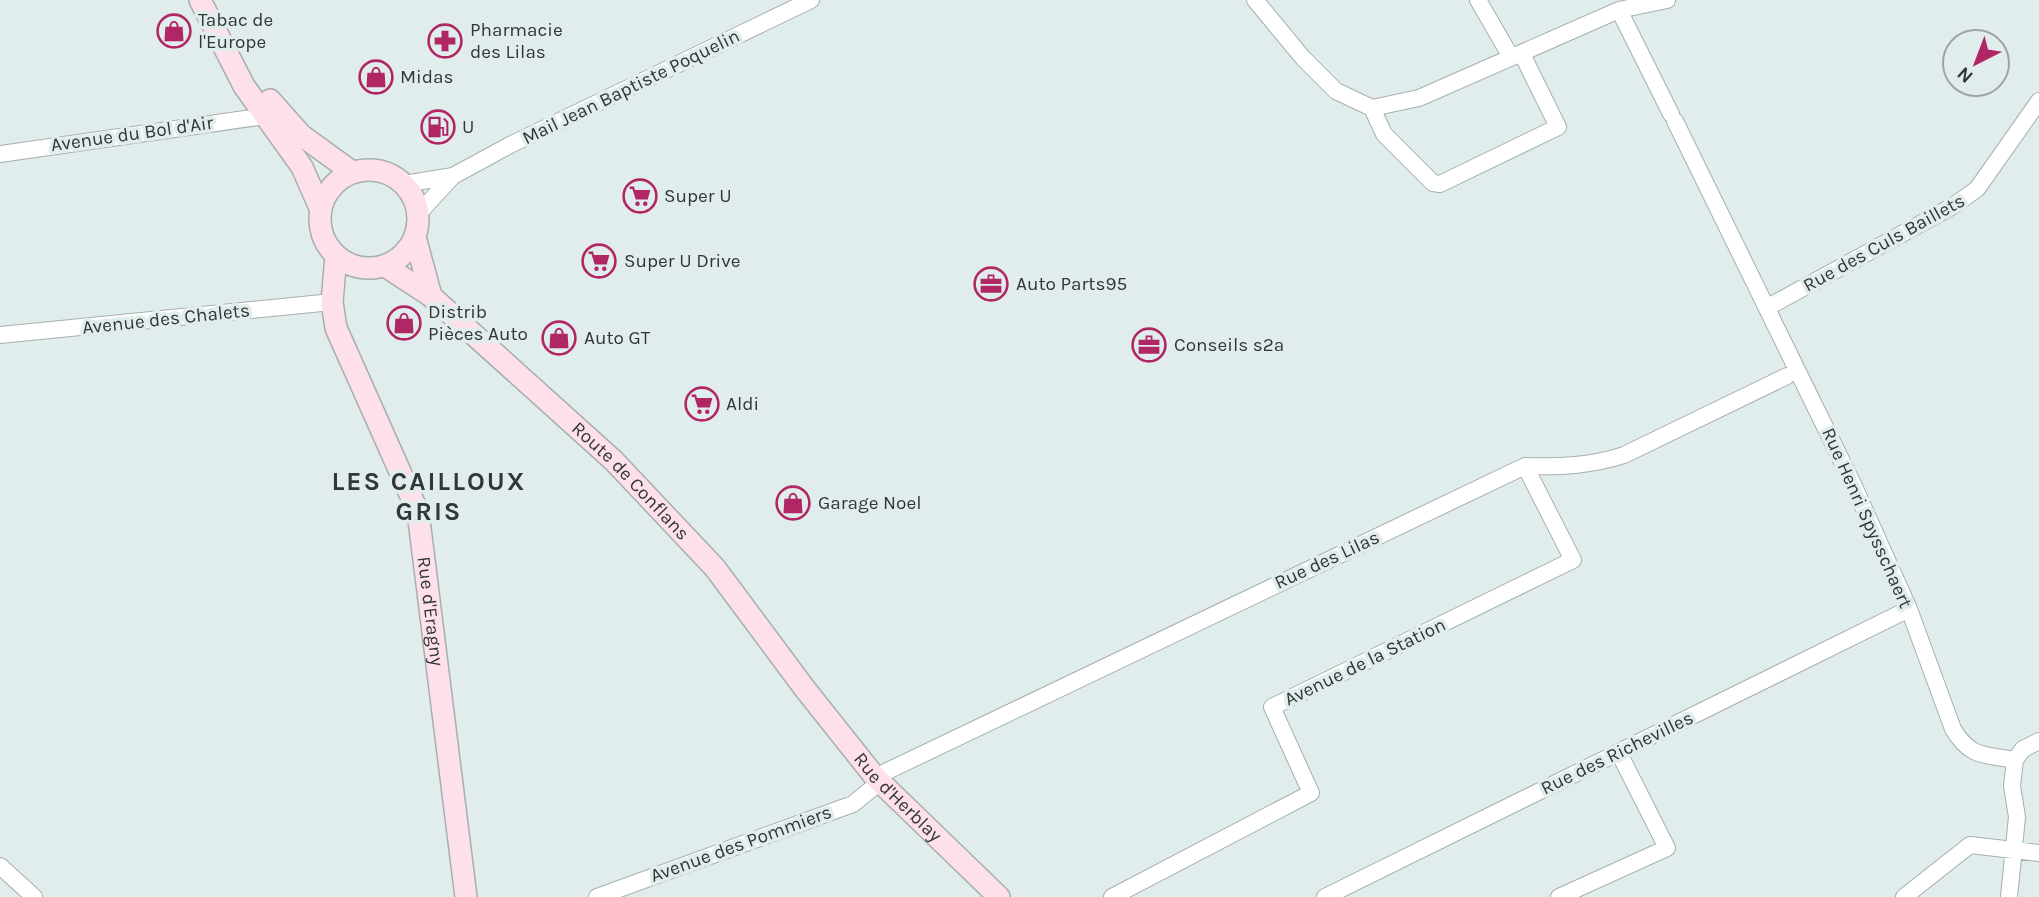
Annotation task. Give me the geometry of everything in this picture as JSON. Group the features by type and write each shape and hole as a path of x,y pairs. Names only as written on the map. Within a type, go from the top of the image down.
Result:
{"main road":[{"path":"200,0 244,86 302,167 320,208 321,234 335,256 359,268 386,265 408,250 415,237 418,214 414,198 404,184 380,170 352,172 338,180 327,192 320,208"},
{"path":"227,50 300,135 352,172"},
{"path":"415,237 431,296"},
{"name":"Rue d'Eragny","path":"335,256 331,302 337,328 418,512 467,897"},
{"name":"Route de Conflans","path":"386,265 431,296 614,461 715,568 805,689"},
{"name":"Rue d'Herblay","path":"805,689 878,779 999,897"}],"street":[{"name":"Mail Jean Baptiste Poquelin","path":"418,214 453,176 510,145 811,0"},
{"path":"1255,0 1303,58 1336,91 1372,108 1419,98 1619,10 1667,0"},
{"path":"1372,108 1384,134 1433,183 1440,184 1558,127 1517,55 1478,0"},
{"name":"Rue Henri Spysschaert","path":"1619,10 1768,307 1853,484 1909,609 1953,729 1962,744 1974,754 2015,760"},
{"name":"Rue des Culs Baillets","path":"1768,307 1953,206 1978,189 2039,101"},
{"name":"Avenue du Bol d'Air","path":"0,154 265,116"},
{"name":"Mail Jean Baptiste Poquelin","path":"404,184 453,176"},
{"name":"Avenue des Chalets","path":"0,335 331,302"},
{"name":"Rue des Lilas","path":"878,779 1525,466 1575,466 1624,455 1787,376"},
{"name":"Avenue de la Station","path":"1112,897 1311,793 1272,707 1573,561 1525,466"},
{"name":"Rue des Richevilles","path":"1325,897 1909,609"},
{"path":"2009,897 2017,817 2012,786 2015,760 2023,749 2039,741"},
{"path":"1559,897 1667,848 1619,752"},
{"name":"Avenue des Pommiers","path":"597,897 853,804 878,779"},
{"path":"1904,897 1970,845 2039,853"},
{"path":"0,866 33,897"}],"place":[{"name":"Tabac de l'Europe","path":"174,31"},
{"name":"Pharmacie des Lilas","path":"445,41"},
{"name":"Midas","path":"376,77"},
{"name":"U","path":"438,127"},
{"name":"Super U","path":"640,196"},
{"name":"Super U Drive","path":"599,261"},
{"name":"Auto Parts95","path":"991,284"},
{"name":"Distrib Pièces Auto","path":"404,323"},
{"name":"Auto GT","path":"559,338"},
{"name":"Conseils s2a","path":"1149,345"},
{"name":"Aldi","path":"702,404"},
{"name":"Garage Noel","path":"793,503"}],"district":[{"name":"LES CAILLOUX GRIS","path":"429,496"}]}
